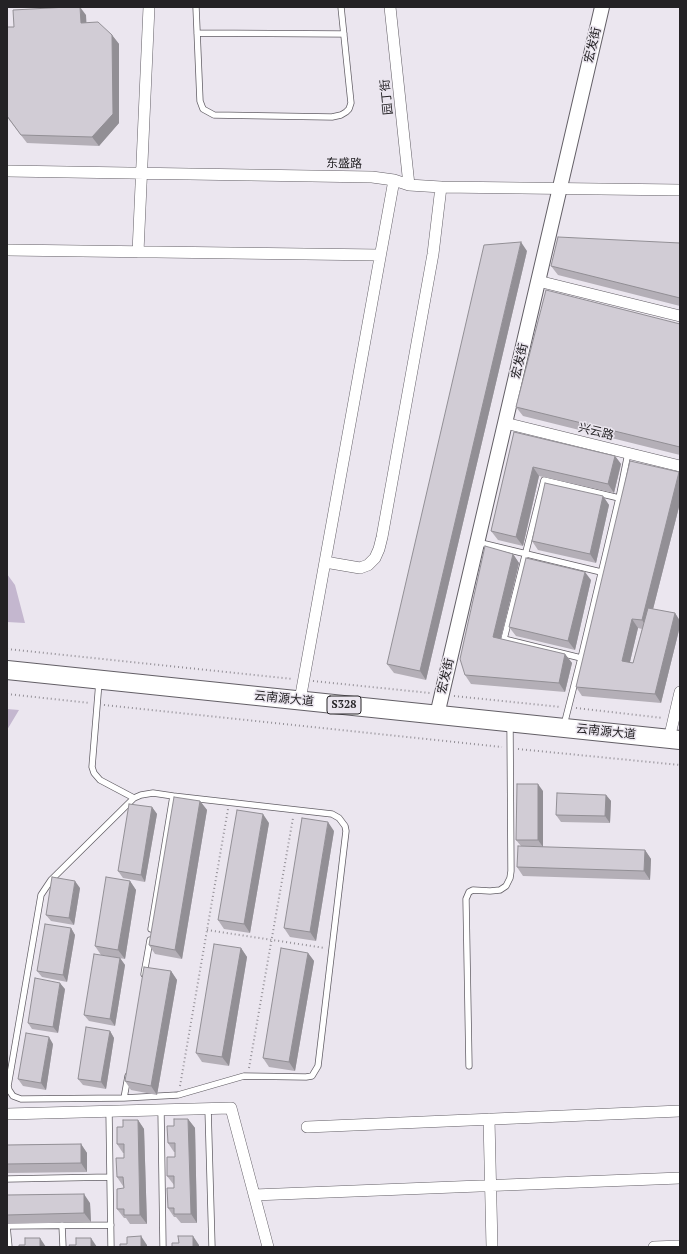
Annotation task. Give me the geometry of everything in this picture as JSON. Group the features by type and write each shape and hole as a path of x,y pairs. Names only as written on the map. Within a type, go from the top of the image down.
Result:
{"main road":[{"name":"云南源大道","path":"7,670 675,740"}],"street":[{"path":"138,252 149,7"},
{"name":"园丁街","path":"390,7 409,185"},
{"name":"宏发街","path":"437,715 602,7"},
{"name":"东盛路","path":"7,171 372,177 394,180 409,185 441,187 680,190"},
{"path":"300,700 394,180"},
{"path":"325,562 360,568 368,565 375,558 379,549 384,529 433,254 441,187"},
{"path":"7,250 380,255"},
{"path":"538,281 680,316"},
{"name":"兴云路","path":"505,423 680,466"},
{"path":"675,740 674,719 680,692"},
{"path":"7,1114 231,1108 268,1247"},
{"path":"307,1127 680,1111"},
{"path":"489,1119 492,1247"},
{"path":"254,1195 680,1178"},
{"path":"654,1247 680,1246"}],"lane":[{"path":"196,7 201,106 208,113 214,115 332,117 346,112 351,103 341,7"},
{"path":"197,33 344,34"},
{"path":"563,728 602,572 628,453"},
{"path":"581,658 504,639 544,480 619,498"},
{"path":"477,542 602,572"},
{"path":"99,679 92,767 94,773 100,780 134,798"},
{"path":"469,1066 466,899 469,892 473,890 500,890 506,886 510,878 510,722"},
{"path":"153,793 295,809 332,814 339,818 345,826 346,831 319,1060 316,1071 312,1076 247,1076 235,1078 178,1095 124,1098 21,1099 13,1096 9,1090 8,1086 40,895 51,880 134,798 153,793"},
{"path":"143,982 173,796"},
{"path":"124,1098 129,1067"},
{"path":"208,1108 212,1247"},
{"path":"161,1110 163,1247"},
{"path":"109,1111 111,1247"},
{"path":"7,1179 110,1177"},
{"path":"62,1225 63,1247"},
{"path":"9,1247 7,1226 111,1225"}],"path":[{"path":"7,649 674,719"},
{"path":"7,694 680,765"},
{"path":"178,1095 229,802"},
{"path":"247,1076 295,809"},
{"path":"207,930 332,949"}],"shaded area":[{"path":"7,574 15,585 25,623 7,622"},
{"path":"7,709 19,710 7,730"}],"building":[{"path":"80,7 81,23 98,22 112,35 113,114 92,137 21,135 7,116 7,27 14,27 13,10"},
{"path":"558,237 680,243 680,298 551,266"},
{"path":"521,242 420,671 387,664 484,245"},
{"path":"546,290 680,324 680,447 516,407"},
{"path":"514,432 615,456 608,484 533,467 516,537 491,531"},
{"path":"630,461 679,472 642,620 632,619 622,661 633,663 648,608 675,613 655,694 576,687"},
{"path":"545,483 603,496 590,554 532,541"},
{"path":"485,546 513,554 493,637 565,654 559,683 465,675 460,659"},
{"path":"526,558 585,572 568,641 509,627"},
{"path":"517,784 538,784 538,840 516,840"},
{"path":"557,793 606,795 605,816 556,815"},
{"path":"174,797 200,801 175,950 149,945"},
{"path":"129,804 152,807 141,875 118,871"},
{"path":"237,810 263,814 244,924 218,920"},
{"path":"302,818 328,822 310,932 284,928"},
{"path":"518,846 645,850 644,871 517,867"},
{"path":"52,877 75,881 69,918 46,915"},
{"path":"106,877 130,881 118,950 95,946"},
{"path":"45,924 71,928 63,975 37,971"},
{"path":"214,944 241,948 222,1057 196,1053"},
{"path":"281,948 308,953 289,1062 263,1058"},
{"path":"94,954 120,958 110,1019 84,1015"},
{"path":"144,967 171,971 151,1086 125,1081"},
{"path":"35,978 60,983 53,1027 28,1023"},
{"path":"86,1027 110,1031 101,1082 78,1079"},
{"path":"26,1033 49,1037 41,1083 18,1079"},
{"path":"174,1119 188,1119 191,1214 174,1214 174,1208 168,1208 167,1188 174,1188 174,1176 167,1176 167,1157 175,1157 175,1143 168,1143 167,1126 174,1126"},
{"path":"123,1120 138,1120 140,1215 124,1215 124,1209 117,1209 117,1189 124,1188 123,1177 117,1177 116,1158 124,1158 124,1144 117,1144 117,1127 123,1127"},
{"path":"81,1144 81,1163 7,1164 7,1145"},
{"path":"84,1194 84,1213 7,1215 7,1195"},
{"path":"141,1236 141,1247 120,1247 120,1244 127,1244 127,1237"},
{"path":"178,1236 193,1236 193,1247 172,1247 172,1243 179,1243"},
{"path":"25,1238 40,1238 40,1247 19,1247 19,1245 25,1245"},
{"path":"76,1238 91,1238 91,1247 70,1247 69,1245 76,1245"}]}
